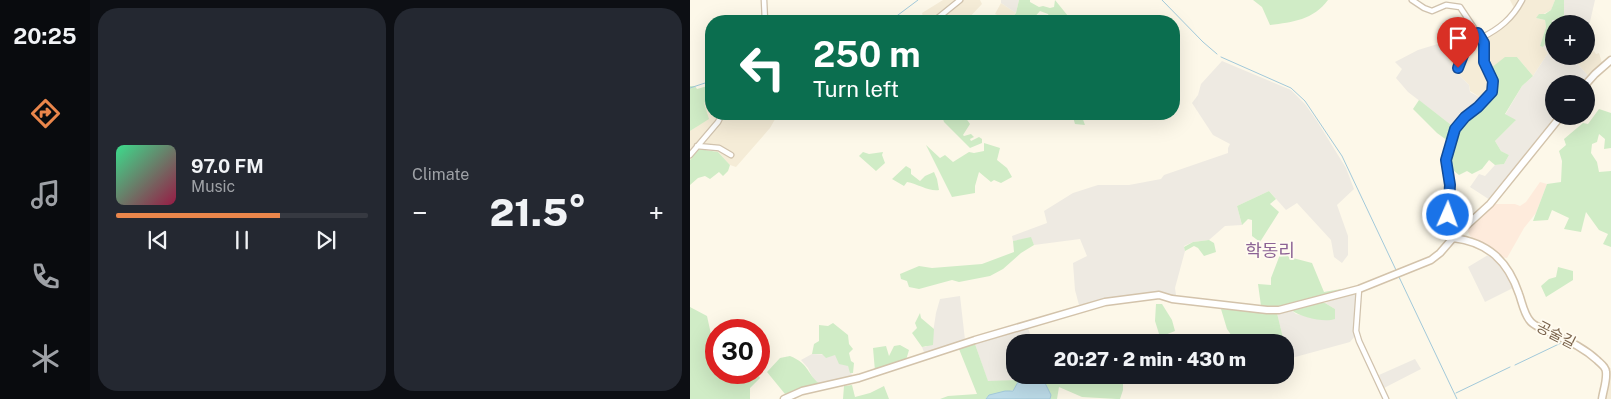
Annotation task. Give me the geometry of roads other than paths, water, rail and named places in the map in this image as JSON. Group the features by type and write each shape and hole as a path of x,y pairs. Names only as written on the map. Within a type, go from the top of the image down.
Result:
{"street":[{"path":"764,0 765,15"},
{"path":"941,15 960,0"},
{"path":"1412,0 1432,11 1446,5 1460,7 1478,33 1485,48 1484,62 1493,81 1492,92 1455,129 1446,160 1450,185 1448,215 1453,238"},
{"path":"1480,38 1497,30 1514,14 1522,0"},
{"path":"1458,68 1465,50 1478,33"},
{"path":"1594,75 1611,60"},
{"path":"690,155 719,120"},
{"path":"784,399 802,391 859,378 975,340 1105,302 1159,295 1172,299 1279,310 1359,289 1431,260 1440,253 1453,238 1490,204 1554,125"},
{"path":"697,146 719,148 731,155"},
{"name":"공술길","path":"1453,238 1470,240 1480,245 1496,256 1508,268 1514,278 1530,322 1576,344 1608,368 1602,399"},
{"path":"1359,289 1356,331 1386,399"}],"water":[{"path":"1017,384 1046,384 1051,395 1050,399 986,399 989,395 1013,391"}],"waterway":[{"path":"898,15 918,0"},
{"path":"1162,0 1177,15"},
{"path":"1180,18 1217,54"},
{"path":"1221,57 1291,88 1305,101 1342,156 1396,270"},
{"path":"690,88 705,83"},
{"path":"1399,277 1457,399"},
{"path":"1515,365 1561,343"},
{"path":"1456,393 1510,367"}],"district":[{"name":"학동리","path":"1270,251"}]}
